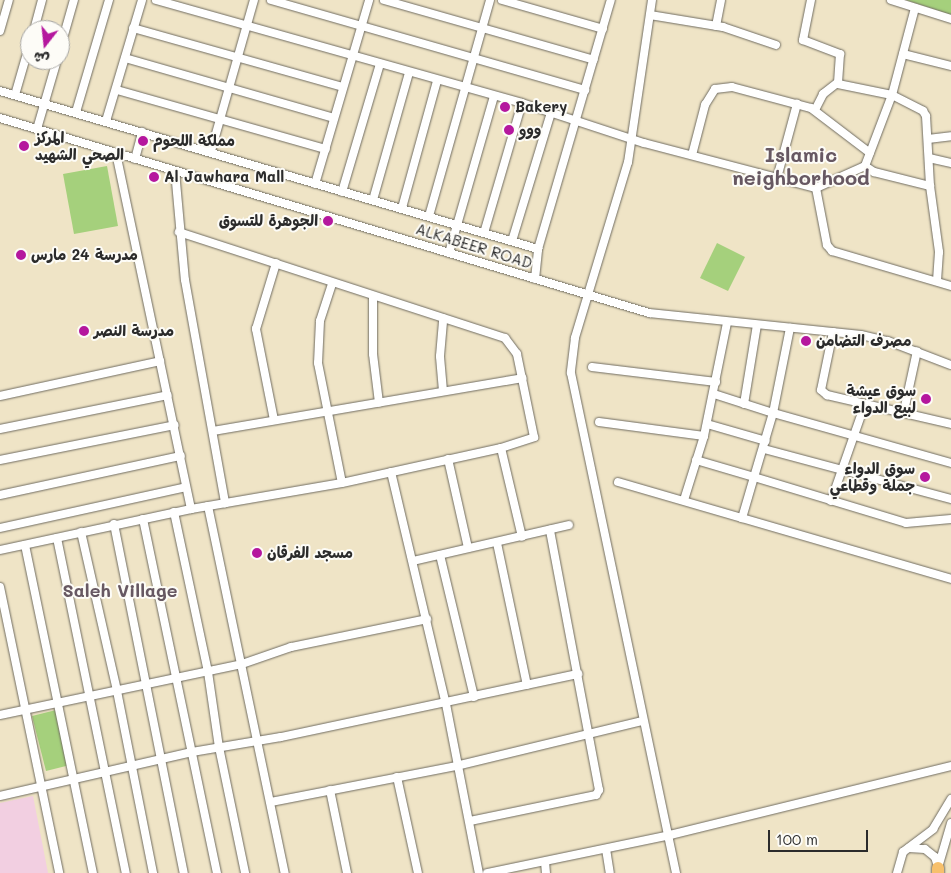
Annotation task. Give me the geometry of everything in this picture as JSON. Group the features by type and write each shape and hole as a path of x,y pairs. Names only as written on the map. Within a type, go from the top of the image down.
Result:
{"street":[{"path":"0,31 10,0"},
{"path":"37,20 42,0"},
{"path":"68,20 74,0"},
{"path":"76,112 109,0"},
{"path":"106,121 142,0"},
{"path":"156,0 437,81 522,103 632,139 816,188 865,166 892,95 915,8"},
{"path":"211,151 254,0"},
{"path":"271,0 585,90"},
{"path":"315,184 351,55 369,0"},
{"path":"384,0 594,60"},
{"path":"429,216 467,88 490,0"},
{"path":"502,0 603,29"},
{"path":"535,279 538,249 611,0"},
{"path":"652,0 632,139 574,346 572,382 642,721 670,835 676,873"},
{"path":"716,26 721,0"},
{"path":"811,0 803,40 840,54 837,82 823,94 815,110"},
{"path":"891,0 951,19"},
{"path":"650,15 716,26 776,44"},
{"path":"133,28 342,87"},
{"path":"903,54 951,66"},
{"path":"125,58 334,118"},
{"path":"342,192 380,64"},
{"path":"16,95 23,70"},
{"path":"37,129 54,70"},
{"path":"373,200 409,73"},
{"path":"402,208 437,81"},
{"path":"837,82 892,95 923,111 928,139 930,186 939,252 937,281"},
{"path":"692,155 705,106 715,89 732,87 815,110 870,152"},
{"path":"116,90 326,150"},
{"path":"0,91 211,151 315,184 538,249"},
{"path":"449,253 494,96"},
{"path":"484,233 522,103"},
{"path":"777,178 797,104"},
{"path":"512,241 551,112"},
{"name":"ALKABEER ROAD","path":"0,118 649,313 727,323 833,332 888,341 917,351 950,366"},
{"path":"135,159 142,132"},
{"path":"928,139 951,136"},
{"path":"116,153 175,424 191,509"},
{"path":"929,158 951,163"},
{"path":"865,166 874,172 930,186"},
{"path":"176,171 179,232 193,332 213,431 225,504"},
{"path":"816,188 827,245 832,251 951,286"},
{"path":"0,550 174,512 342,483 501,448 534,437 517,354 505,338 373,298 276,263 179,232"},
{"path":"274,420 256,329 276,263"},
{"path":"332,284 320,321 318,349 342,483"},
{"path":"373,298 372,354 379,403"},
{"path":"443,318 440,356 443,392"},
{"path":"684,500 707,424 727,323"},
{"path":"744,404 758,325"},
{"path":"742,518 774,413 790,328"},
{"path":"833,332 821,390 828,396 951,424"},
{"path":"904,412 917,351"},
{"path":"0,396 160,362"},
{"path":"592,367 716,382"},
{"path":"213,431 523,378"},
{"path":"714,394 951,463"},
{"path":"0,429 168,395"},
{"path":"831,501 865,404"},
{"path":"599,422 704,436"},
{"path":"0,460 175,424"},
{"path":"707,424 841,469 951,499"},
{"path":"501,448 522,537"},
{"path":"0,495 181,456"},
{"path":"448,460 468,548"},
{"path":"696,460 906,523 951,519"},
{"path":"391,472 446,704 456,766 470,821 479,873"},
{"path":"618,482 951,579"},
{"path":"0,528 186,487"},
{"path":"208,506 259,740 285,873"},
{"path":"174,512 208,672 219,747 245,873"},
{"path":"143,519 217,873"},
{"path":"114,524 184,873"},
{"path":"413,561 569,525"},
{"path":"470,821 596,795 599,790 550,530"},
{"path":"81,532 117,691 153,873"},
{"path":"57,538 126,873"},
{"path":"497,543 527,685"},
{"path":"26,545 93,873"},
{"path":"440,555 474,697"},
{"path":"0,587 59,873"},
{"path":"0,715 208,672 242,664 291,648 427,619"},
{"path":"0,796 192,752 446,704 578,674"},
{"path":"271,802 456,766 642,721"},
{"path":"487,873 670,835 951,766"},
{"path":"397,777 418,873"},
{"path":"330,790 348,873"},
{"path":"897,873 899,858 947,817 951,799"},
{"path":"937,871 943,841 951,824"},
{"path":"943,841 951,836"},
{"path":"909,848 917,847 931,852 937,871"},
{"path":"606,848 610,873"},
{"path":"545,862 546,873"}],"shaded area":[{"path":"33,796 48,873 0,873 0,803"}],"green space":[{"path":"906,0 951,0 951,15"},
{"path":"107,166 118,226 74,234 63,174"},
{"path":"717,243 745,257 728,291 700,278"},
{"path":"56,710 70,765 46,771 32,716"}],"place":[{"name":"Bakery","path":"505,107"},
{"name":"ووو","path":"509,130"},
{"name":"مملكة اللحوم","path":"143,141"},
{"name":"المركز الصحي الشهيد","path":"24,146"},
{"name":"Al Jawhara Mall","path":"154,177"},
{"name":"الجوهرة للتسوق","path":"328,221"},
{"name":"مدرسة 24 مارس","path":"21,255"},
{"name":"مدرسة النصر","path":"84,331"},
{"name":"مصرف التضامن","path":"806,341"},
{"name":"سوق عيشة لبيع الدواء","path":"926,399"},
{"name":"سوق الدواء جملة وقطاعي","path":"925,477"},
{"name":"مسجد الفرقان","path":"257,553"}],"district":[{"name":"Islamic neighborhood","path":"801,166"},
{"name":"Saleh Village","path":"120,590"}]}
